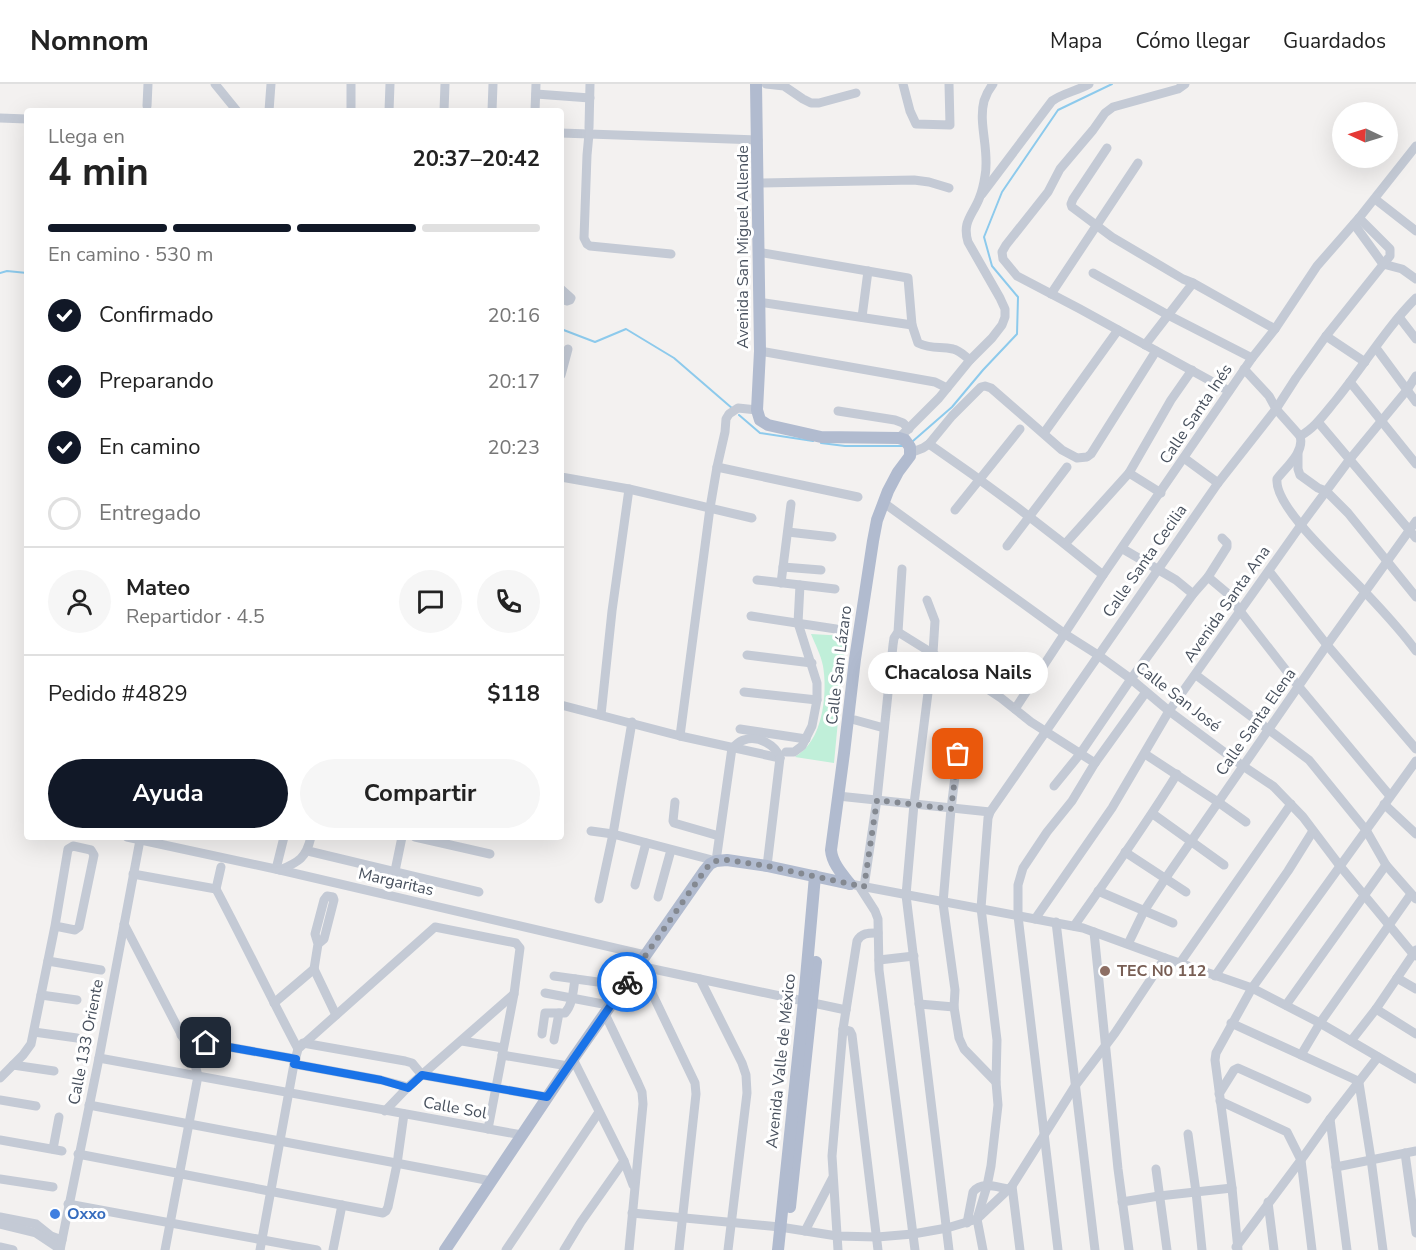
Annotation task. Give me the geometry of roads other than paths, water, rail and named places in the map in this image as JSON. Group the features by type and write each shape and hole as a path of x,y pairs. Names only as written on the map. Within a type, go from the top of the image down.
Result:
{"main road":[{"name":"Avenida San Miguel Allende","path":"756,84 760,351 757,410"},
{"path":"757,410 760,420 768,425 821,437 907,445"},
{"name":"Calle San Lázaro","path":"858,886 840,872 832,857 832,839 855,659 877,520 898,472 909,460 907,445"},
{"path":"445,1250 547,1097 710,864 727,860 767,866 858,886"},
{"name":"Avenida Valle de México","path":"785,1250 784,1227 819,878"},
{"name":"Avenida Valle de México","path":"778,1250 784,1227"}],"street":[{"path":"147,106 148,84"},
{"path":"215,84 235,108"},
{"path":"269,108 271,84"},
{"path":"351,84 351,108"},
{"path":"389,108 390,84"},
{"path":"444,108 445,84"},
{"path":"492,108 493,84"},
{"path":"590,84 584,238 590,246 671,254"},
{"path":"766,84 784,86 811,103 856,93"},
{"path":"903,84 916,124 950,125 949,84"},
{"path":"979,198 986,162 984,102 993,84"},
{"path":"1089,84 1052,101 979,198 967,222 966,235 1000,298 1005,309 1005,317 992,338 909,429 907,445 923,448 929,444 975,392 985,386 991,388 1062,450 1077,458 1087,457 1156,351"},
{"path":"1185,84 1113,107 1105,113 1060,169 1048,192 1002,252 1003,258 1017,276 1229,391"},
{"path":"535,108 536,89 590,98"},
{"path":"0,118 24,119"},
{"path":"564,133 589,131 758,140"},
{"name":"Calle Santa Inés","path":"1015,710 1103,575 1317,266 1357,221 1416,146"},
{"path":"1107,148 1071,204 1072,207 1096,225 1183,279 1275,329"},
{"path":"1051,294 1138,163"},
{"path":"758,183 914,180 949,188"},
{"path":"1375,199 1416,231"},
{"path":"1357,221 1383,264 1402,269 1416,279"},
{"name":"Calle Santa Cecilia","path":"977,1219 987,1185 998,1117 997,1041 981,908 990,812 1218,483 1276,409 1326,336 1390,255 1389,249 1357,221"},
{"path":"758,252 908,278 912,325 918,343 932,348 954,349 970,360"},
{"path":"862,317 868,271"},
{"path":"1093,273 1252,358"},
{"path":"1145,345 1192,283"},
{"path":"564,292 571,298 564,300"},
{"path":"1300,436 1318,422 1416,298"},
{"path":"759,302 912,325"},
{"path":"1399,317 1416,339"},
{"path":"1044,434 1118,330"},
{"path":"1326,336 1365,362"},
{"path":"1376,348 1416,402"},
{"path":"564,364 568,349"},
{"path":"760,351 936,382 947,388"},
{"path":"1244,369 1269,396 1276,409 1300,436 1302,445 1298,453 1277,479 1278,491 1301,525 1365,592 1416,651"},
{"path":"1065,544 1129,473 1192,370"},
{"name":"Avenida Santa Ana","path":"1035,919 1098,829 1169,711 1326,491 1416,376"},
{"path":"1350,382 1416,464"},
{"path":"680,736 710,508 726,419 738,408 757,410"},
{"path":"838,411 895,420 903,423 909,429"},
{"path":"1318,422 1416,538"},
{"path":"955,510 1020,429"},
{"path":"929,444 980,479 1103,575"},
{"path":"1298,453 1300,475 1326,491 1348,513 1416,597"},
{"path":"1184,458 1218,483"},
{"path":"717,467 858,497"},
{"path":"1007,546 1067,467"},
{"path":"1129,473 1161,493"},
{"path":"564,478 629,489 752,518"},
{"path":"601,716 612,610 629,489"},
{"name":"Calle San José","path":"884,503 1131,680 1169,711 1273,786 1303,817 1340,866 1415,953"},
{"path":"781,583 791,504"},
{"name":"Calle Santa Elena","path":"1128,944 1144,911 1165,879 1416,521"},
{"path":"788,532 832,537"},
{"path":"1054,786 1080,754 1193,594 1208,577 1227,547 1227,543 1222,538"},
{"path":"1123,549 1176,580 1193,594"},
{"path":"783,567 821,570"},
{"path":"902,569 898,632 894,638 877,800 858,886 875,911 879,970 915,1250"},
{"path":"1269,571 1327,645 1416,749"},
{"path":"1208,577 1227,593 1387,800 1416,834"},
{"path":"757,580 834,589"},
{"path":"800,585 798,623 812,663 818,700 812,726 805,741"},
{"path":"927,600 935,621 933,653 914,804 906,895 949,1250"},
{"path":"751,616 836,629"},
{"path":"898,632 1001,698 1046,732 1095,763"},
{"path":"747,655 812,663"},
{"path":"1196,675 1309,760 1366,830 1386,865 1414,896 1390,924 1320,1023 1301,1055"},
{"path":"744,692 818,700"},
{"path":"1058,1250 1018,916 1018,885 1023,868 1146,692"},
{"path":"564,706 732,748 783,755"},
{"path":"855,720 884,728"},
{"path":"599,899 613,834 632,722"},
{"path":"740,729 805,741"},
{"path":"960,735 943,903 959,1038 964,1049 996,1082"},
{"path":"767,866 783,755 790,746 805,741"},
{"path":"591,831 613,834 716,861 732,748"},
{"path":"1145,754 1246,822"},
{"path":"1236,1248 1232,1188 1215,1056 1252,988 1416,762"},
{"path":"1407,773 1416,781"},
{"path":"1074,926 1177,774"},
{"path":"838,796 990,812"},
{"path":"675,802 674,823 719,836"},
{"path":"1180,963 1291,804"},
{"path":"1152,814 1224,865"},
{"path":"1215,976 1313,831"},
{"name":"Margaritas","path":"140,840 178,842 278,870 642,960 700,979 846,1010"},
{"name":"Calle 133 Oriente","path":"61,1246 140,840"},
{"path":"278,870 283,840"},
{"path":"305,853 310,840"},
{"path":"395,871 401,840"},
{"path":"428,840 490,854"},
{"path":"635,885 646,843"},
{"path":"0,1078 27,1050 34,1032 68,849 71,846 91,850 94,855 79,927 75,930 55,926"},
{"path":"658,897 671,849"},
{"path":"1125,852 1186,892"},
{"path":"278,870 294,856 305,853 395,871 479,892"},
{"path":"1286,1005 1386,865"},
{"path":"220,867 216,889 259,971 298,1054 408,1088"},
{"path":"134,874 216,889"},
{"path":"858,886 1056,922 1094,932 1252,988 1320,1023 1416,1079"},
{"path":"1098,891 1173,923"},
{"path":"318,944 324,939 333,897 327,896 324,900 315,934 318,944 314,969 336,1015"},
{"path":"1056,922 1095,1250"},
{"path":"124,924 193,1057 198,1076 165,1250"},
{"path":"260,1250 298,1054 336,1015 435,927 519,945 520,948 514,994 488,1129"},
{"path":"1094,932 1129,1250"},
{"path":"838,1250 832,1156 843,1029 859,937 867,933 878,933"},
{"path":"1350,1041 1376,1009 1415,953"},
{"path":"879,960 914,956"},
{"path":"632,1214 784,1227 837,1236 877,1237 947,1228 977,1219 1010,1187 1075,1086 1115,1033 1165,958"},
{"path":"642,960 695,1083 696,1094 679,1250"},
{"path":"48,961 101,970"},
{"path":"274,1003 314,969"},
{"path":"554,976 606,983"},
{"path":"1397,978 1416,989"},
{"path":"542,1034 545,1013 568,1011 575,979"},
{"path":"700,979 742,1063 746,1076 747,1093 728,1250"},
{"path":"545,993 603,1004 608,1010 642,1092 643,1104 627,1248"},
{"path":"385,1111 422,1075 514,994"},
{"path":"41,995 76,1000"},
{"path":"919,1005 954,1007"},
{"path":"1376,1009 1416,1034"},
{"path":"554,1040 559,1013"},
{"path":"1232,1023 1359,1083 1383,1250"},
{"path":"843,1029 850,1031 852,1039 878,1250"},
{"path":"34,1032 77,1038"},
{"path":"181,1035 206,1043 298,1054 405,1061 412,1063 422,1075 547,1097"},
{"path":"462,1041 571,1063 624,1161 634,1187"},
{"path":"1236,1248 1378,1057"},
{"name":"Calle Sol","path":"99,1058 522,1135"},
{"path":"13,1065 54,1071"},
{"path":"1220,1098 1234,1070 1238,1068 1307,1099"},
{"path":"1220,1098 1287,1132 1301,1160 1312,1250"},
{"path":"0,1100 36,1106"},
{"path":"88,1105 491,1181"},
{"path":"506,1250 599,1112"},
{"path":"78,1154 383,1213 386,1211 397,1164 404,1114"},
{"path":"0,1140 57,1150 59,1117"},
{"path":"1330,1119 1347,1250"},
{"path":"1188,1134 1202,1250"},
{"path":"1336,1167 1416,1151"},
{"path":"1406,1153 1416,1233"},
{"path":"564,1250 624,1161"},
{"path":"1156,1168 1167,1250"},
{"path":"805,1231 833,1177"},
{"path":"0,1179 54,1187"},
{"path":"967,1223 973,1192 978,1186 1010,1187"},
{"path":"1010,1187 1020,1250"},
{"path":"1122,1202 1232,1188"},
{"path":"1268,1202 1274,1250"},
{"path":"68,1204 317,1250"},
{"path":"333,1250 342,1205"},
{"path":"0,1217 33,1223 38,1230 61,1246"},
{"path":"977,1219 982,1250"},
{"path":"0,1224 38,1230"},
{"path":"0,1246 13,1250"}],"waterway":[{"path":"913,441 952,407 1017,334 1018,297 992,266 984,237 1002,192 1058,110 1112,84"},
{"path":"0,273 7,271 24,273"},
{"path":"564,330 595,342 626,329 674,358 733,409"},
{"path":"739,415 760,433 813,441"},
{"path":"821,443 845,446 905,446"}],"place":[{"name":"Chacalosa Nails","path":"958,754"},
{"name":"TEC N0 112","path":"1105,971"},
{"name":"Oxxo","path":"55,1214"}]}
